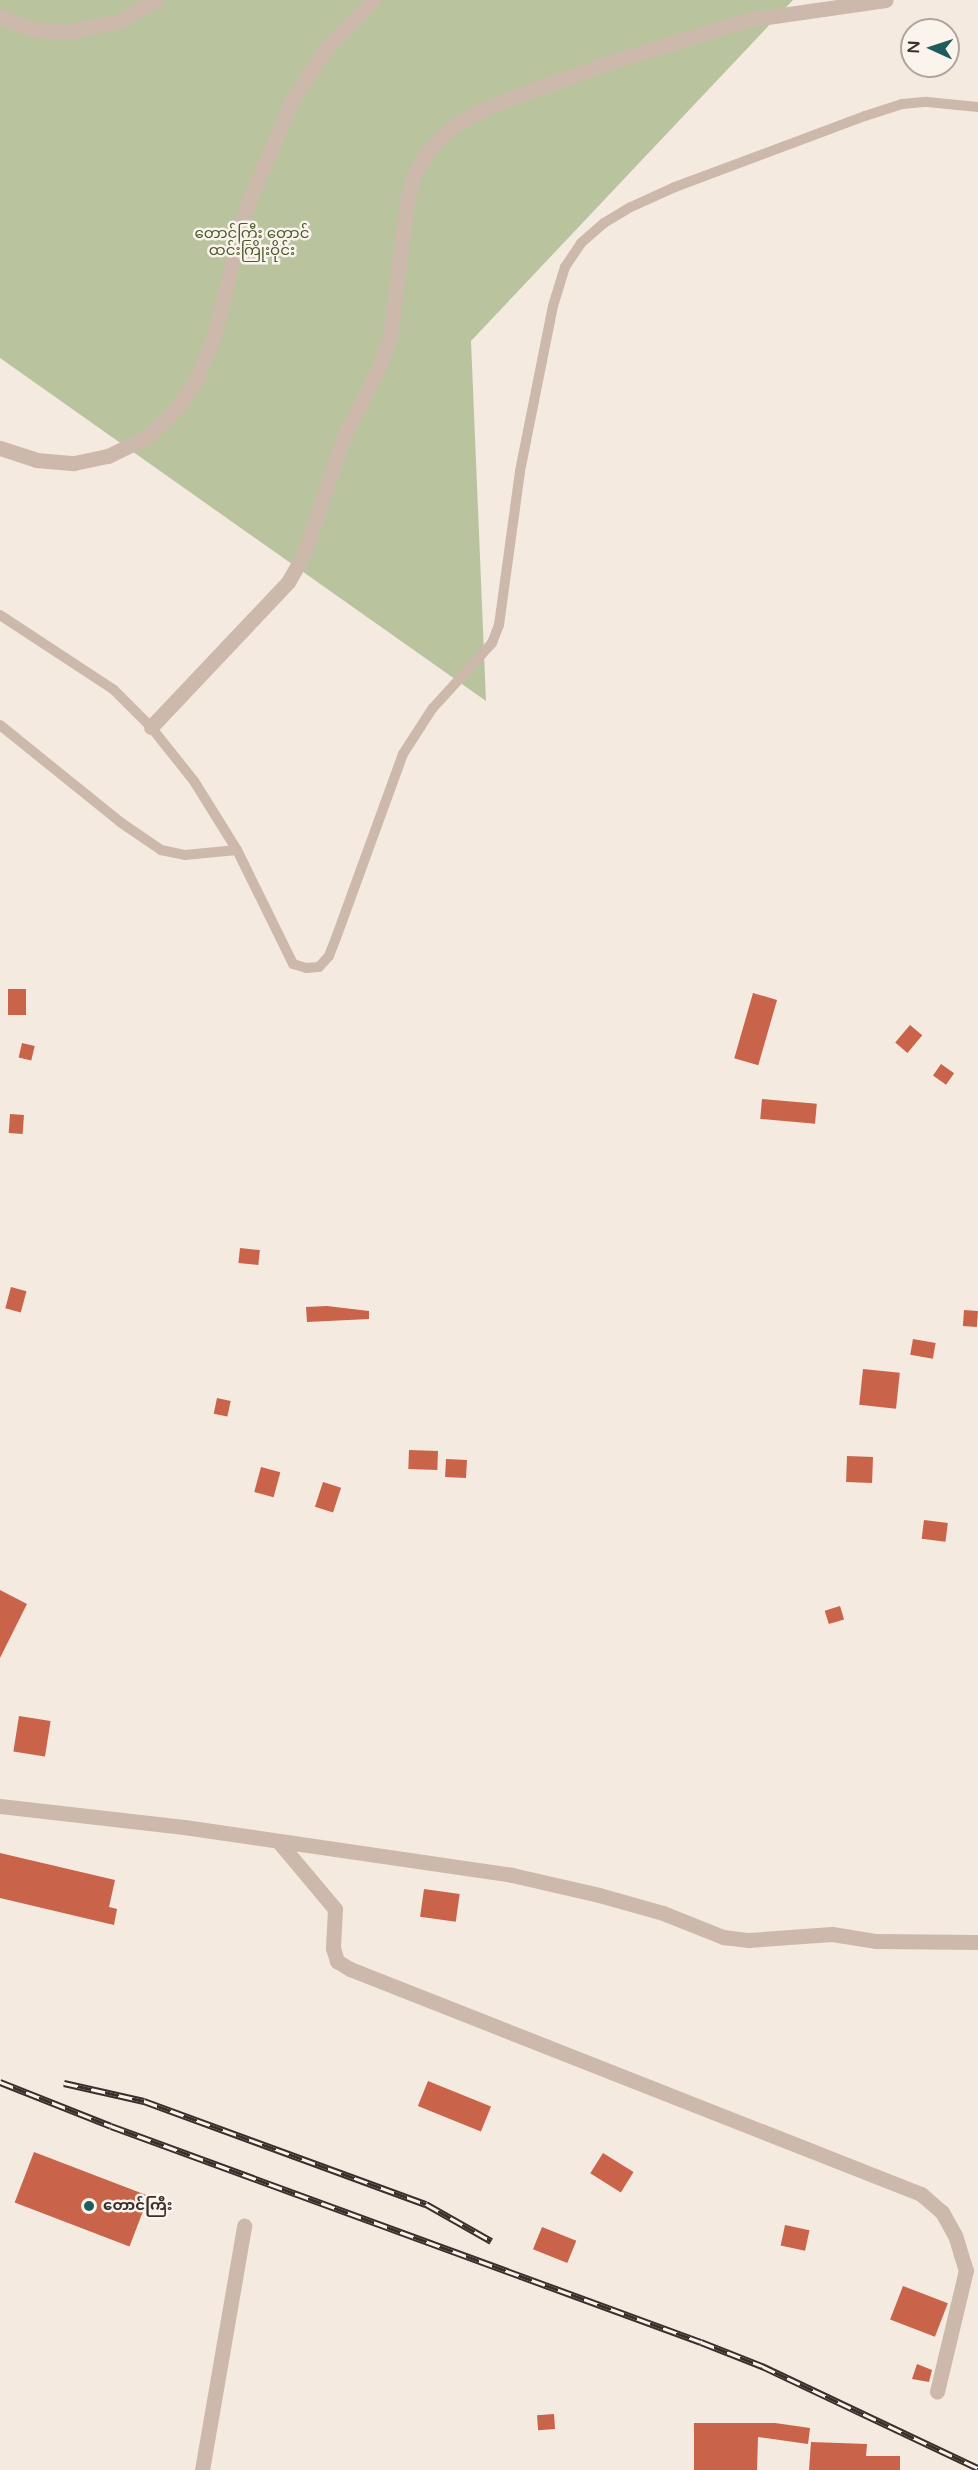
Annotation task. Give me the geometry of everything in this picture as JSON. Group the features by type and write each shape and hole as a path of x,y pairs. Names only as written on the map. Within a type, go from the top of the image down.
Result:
{"street":[{"path":"0,17 32,29 67,32 119,21 156,0"},
{"path":"0,448 36,460 74,464 108,456 149,436 177,408 197,378 214,336 246,208 292,100 327,47 373,0"},
{"path":"151,727 288,582 304,554 343,438 379,367 390,336 407,202 413,177 429,149 451,127 488,107 607,63 747,20 886,0"},
{"path":"0,1806 278,1841 512,1875 642,1907 723,1937 750,1940 832,1934 876,1941 978,1942"},
{"path":"278,1841 335,1909 333,1948 337,1961 350,1970 921,2194 942,2212 955,2235 966,2270 937,2391"},
{"path":"202,2470 244,2226"}],"lane":[{"path":"0,615 114,690 151,727 194,781 237,850 293,964 306,968 319,967 329,956 403,754 432,709 492,643 499,625 520,471 553,306 565,267 581,243 604,223 631,207 675,187 865,116 902,104 927,102 978,106"},
{"path":"0,725 120,822 161,850 185,855 237,850"}],"green space":[{"name":"တောင်ကြီး တောင် ထင်းကြိုးဝိုင်း","path":"0,0 793,0 471,341 486,701 0,358"}],"building":[{"path":"8,989 26,989 26,1015 8,1015"},
{"path":"753,993 777,1000 758,1065 734,1058"},
{"path":"910,1025 922,1035 907,1053 895,1043"},
{"path":"22,1043 35,1046 31,1061 19,1058"},
{"path":"941,1064 954,1073 946,1085 933,1075"},
{"path":"762,1099 817,1104 815,1124 760,1119"},
{"path":"10,1114 24,1115 23,1134 9,1133"},
{"path":"240,1248 260,1250 258,1265 238,1263"},
{"path":"11,1287 26,1291 21,1312 5,1308"},
{"path":"327,1306 369,1311 369,1319 307,1322 306,1307"},
{"path":"964,1310 978,1311 977,1327 963,1326"},
{"path":"913,1339 936,1343 933,1359 910,1355"},
{"path":"863,1369 900,1373 896,1409 859,1405"},
{"path":"217,1398 231,1401 227,1417 214,1414"},
{"path":"409,1450 438,1451 437,1470 408,1469"},
{"path":"847,1456 873,1457 872,1483 846,1482"},
{"path":"446,1459 467,1460 466,1478 445,1477"},
{"path":"261,1467 280,1472 274,1497 254,1492"},
{"path":"323,1482 341,1488 333,1513 315,1507"},
{"path":"924,1520 948,1523 946,1542 922,1539"},
{"path":"0,1590 27,1604 0,1658"},
{"path":"840,1606 844,1619 829,1624 825,1611"},
{"path":"19,1716 51,1721 45,1757 13,1752"},
{"path":"0,1853 115,1880 109,1907 117,1909 114,1925 0,1898"},
{"path":"424,1889 460,1894 456,1922 420,1917"},
{"path":"428,2081 491,2106 481,2132 418,2106"},
{"path":"34,2152 149,2196 129,2246 15,2202"},
{"path":"603,2153 634,2172 621,2192 590,2173"},
{"path":"785,2225 809,2230 805,2251 781,2246"},
{"path":"542,2227 576,2241 567,2263 533,2249"},
{"path":"903,2286 948,2303 935,2337 890,2320"},
{"path":"917,2364 932,2370 929,2382 912,2379"},
{"path":"554,2414 555,2429 538,2430 537,2415"},
{"path":"694,2423 775,2423 810,2428 808,2444 758,2437 757,2470 694,2470"},
{"path":"811,2442 867,2444 866,2456 900,2456 900,2470 809,2470"}],"railway":[{"path":"0,2082 111,2126 762,2366 978,2468"},
{"path":"64,2083 144,2101 426,2204 491,2241"}],"place":[{"name":"တောင်ကြီး","path":"89,2206"}]}
